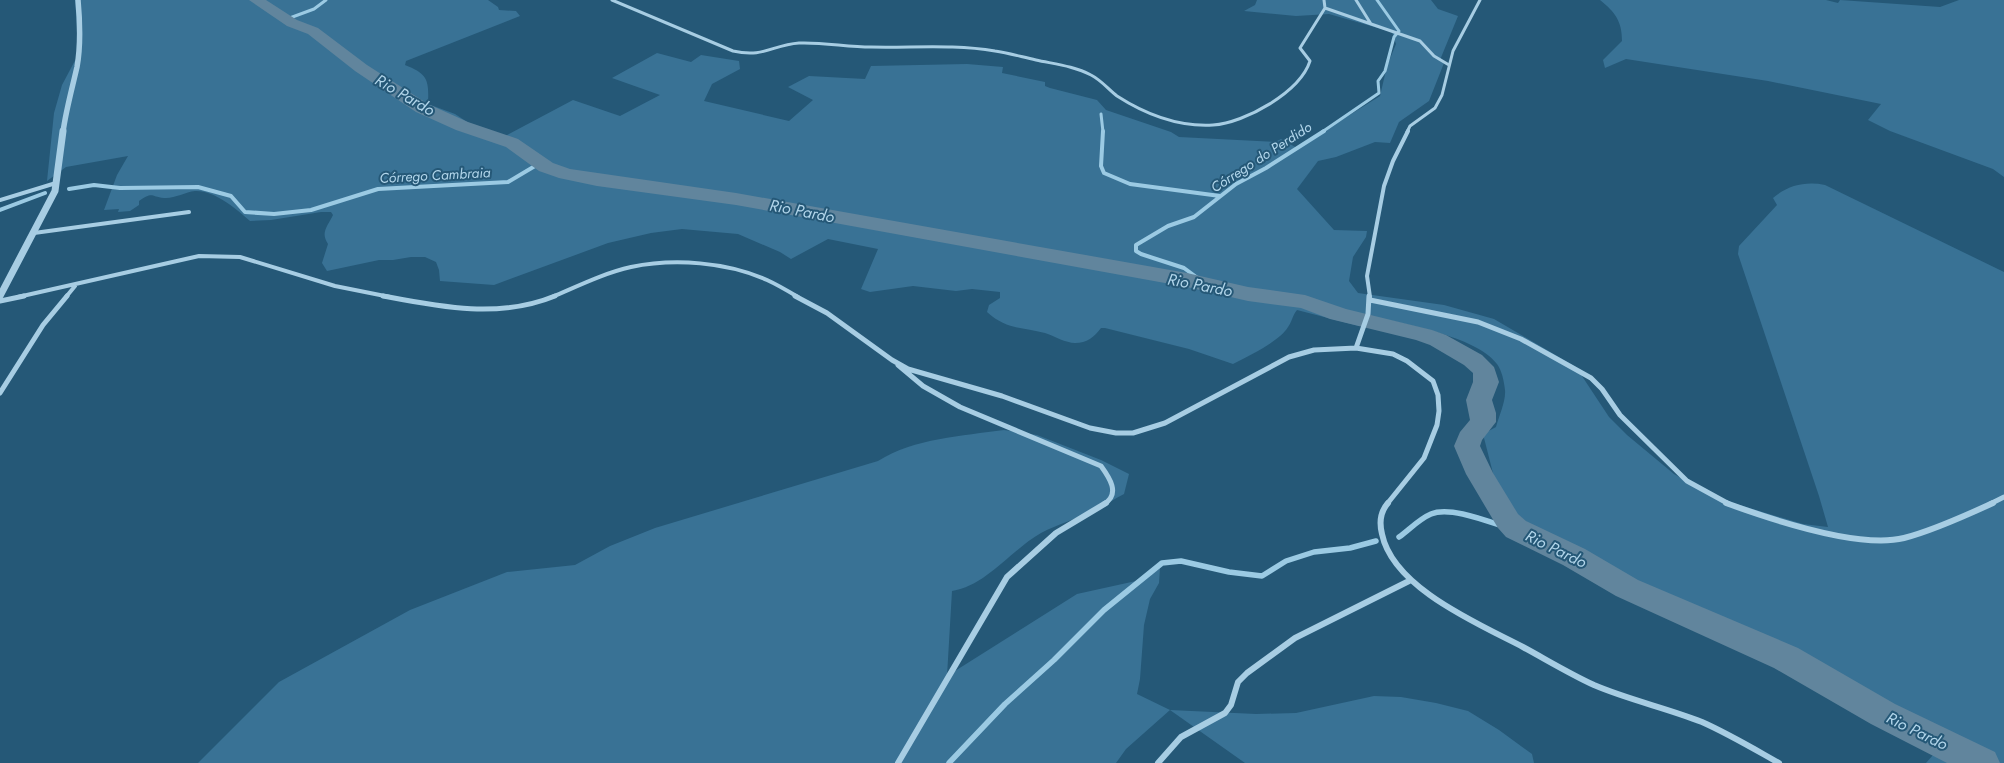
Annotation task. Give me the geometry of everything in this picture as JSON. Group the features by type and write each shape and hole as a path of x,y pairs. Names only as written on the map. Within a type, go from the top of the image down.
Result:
{"street":[{"path":"0,296 55,191 66,109 77,64 80,28 78,0"},
{"path":"612,0 744,54 758,55 784,45 806,43 870,47 920,46 981,49 1068,66 1101,81 1123,100 1138,109 1177,122 1211,125 1226,124 1240,120 1272,103 1291,87 1309,67 1310,61 1300,48 1325,8 1324,0"},
{"path":"1356,0 1372,25"},
{"path":"1356,348 1368,314 1370,300 1367,276 1384,186 1410,126 1435,108 1442,95 1453,51 1480,0"},
{"path":"1325,8 1420,41 1434,56 1449,65"},
{"path":"0,200 56,183"},
{"path":"34,233 189,212"},
{"path":"0,301 189,258 222,256 240,257 335,286 446,308 481,310 520,307 546,299 607,274 632,267 660,263 705,264 738,270 767,280 827,313 892,360 923,386 953,404 1101,466 1111,481 1113,491 1109,501 1056,533 1007,578 898,763"},
{"path":"0,393 43,325 76,285"},
{"path":"1370,300 1478,322 1522,339 1591,378 1602,389 1620,415 1687,481 1727,502 1773,518 1862,539 1888,540 1904,538 2004,497"},
{"path":"892,360 908,368 1002,396 1090,428 1116,433 1133,433 1165,423 1289,357 1314,350 1356,348 1393,354 1407,361 1433,381 1438,395 1439,411 1437,425 1424,458 1382,510 1380,525 1383,540 1392,559 1411,580 1451,609 1594,685 1701,722 1737,739 1779,763"},
{"path":"1158,763 1182,737 1225,713 1231,705 1238,682 1247,673 1295,638 1411,580"}],"shaded area":[{"path":"75,0 488,0 498,7 499,10 516,11 520,16 406,61 405,65 413,68 426,79 428,104 455,114 496,141 573,100 620,116 660,95 612,78 657,53 691,62 701,55 739,61 740,69 712,84 704,101 789,121 813,100 788,87 809,76 865,79 871,66 967,64 1003,67 1002,73 1045,82 1045,86 1050,88 1097,100 1106,110 1171,132 1179,137 1275,142 1281,139 1297,148 1380,96 1387,66 1396,44 1392,32 1329,14 1296,16 1244,11 1255,5 1257,0 1431,0 1438,9 1458,16 1440,60 1444,63 1429,101 1399,122 1390,143 1375,142 1336,157 1318,161 1297,189 1334,230 1367,231 1366,237 1353,257 1349,281 1358,293 1444,305 1494,319 1576,367 1609,417 1627,435 1674,474 1716,498 1803,524 1828,527 1738,254 1739,246 1777,205 1773,198 1785,190 1798,185 1825,185 2004,272 2004,763 1926,763 1933,755 1944,754 1884,712 1746,642 1677,613 1609,576 1539,532 1517,514 1495,481 1483,434 1496,427 1503,404 1505,390 1500,370 1487,354 1455,338 1365,315 1359,326 1297,310 1284,333 1263,348 1233,364 1189,349 1105,328 1101,328 1087,341 1071,343 1045,333 1008,325 994,318 987,312 989,305 1000,298 1000,292 972,289 956,291 913,286 870,292 861,289 878,249 828,239 791,259 780,252 738,234 682,229 651,233 608,243 494,285 440,281 436,262 425,257 379,260 327,271 322,263 328,244 325,232 333,215 331,212 250,221 232,206 217,197 195,191 168,198 147,196 139,201 139,205 130,211 118,212 119,209 104,210 117,175 128,156 66,167 47,181 54,113 62,85 79,53"},
{"path":"1600,0 1826,0 1838,3 1840,0 1940,7 1959,0 2004,0 2004,177 1993,169 1890,131 1868,120 1881,104 1768,81 1626,59 1605,68 1603,60 1622,41 1622,34 1617,18"},
{"path":"1004,430 1037,435 1101,460 1129,474 1124,494 1094,511 1041,533 987,575 964,588 952,591 947,676 1077,594 1145,579 1160,568 1159,583 1150,599 1144,625 1137,694 1170,710 1126,749 1116,763 198,763 279,682 410,610 507,572 575,565 610,546 655,528 878,461 907,447 955,436"},
{"path":"1374,696 1401,697 1468,711 1499,730 1532,754 1534,763 1245,763 1170,710 1256,714 1296,713"}],"waterway":[{"name":"Córrego do Perdido","path":"256,0 292,23 313,31 361,68 422,108 462,126 512,143 546,167 566,174 736,199 1187,280 1248,294 1305,302 1338,314 1438,340 1473,360 1482,367 1485,373 1486,382 1479,400 1483,413 1483,422 1469,438 1467,446 1480,474 1508,521 1516,529 1574,557 1627,588 1786,658 1883,714 1982,763"},
{"path":"287,19 314,9 326,0"},
{"name":"Córrego do Perdido","path":"1322,132 1379,93 1378,81 1385,71 1394,37 1399,31 1377,0"},
{"path":"1101,114 1103,132"},
{"name":"Córrego do Perdido","path":"1207,285 1184,268 1141,254 1136,251 1136,245 1168,226 1194,217 1236,184 1266,168 1324,131"},
{"path":"1103,132 1101,166 1104,173 1130,184 1220,196"},
{"name":"Córrego Cambraia","path":"69,189 94,185 120,188 198,187 231,196 245,212 274,214 311,210 378,189 508,182 540,163"},
{"name":"Córrego Cambraia","path":"0,210 45,193"},
{"path":"1399,537 1422,519 1440,512 1462,514 1518,531"},
{"path":"949,763 1005,704 1054,660 1104,610 1162,563 1181,561 1229,572 1262,576 1286,561 1314,552 1350,548 1376,541"}],"water label":[{"name":"Rio Pardo","path":"405,95"},
{"name":"Rio Pardo","path":"802,211"},
{"name":"Rio Pardo","path":"1200,285"},
{"name":"Rio Pardo","path":"1556,549"},
{"name":"Rio Pardo","path":"1917,731"}]}
